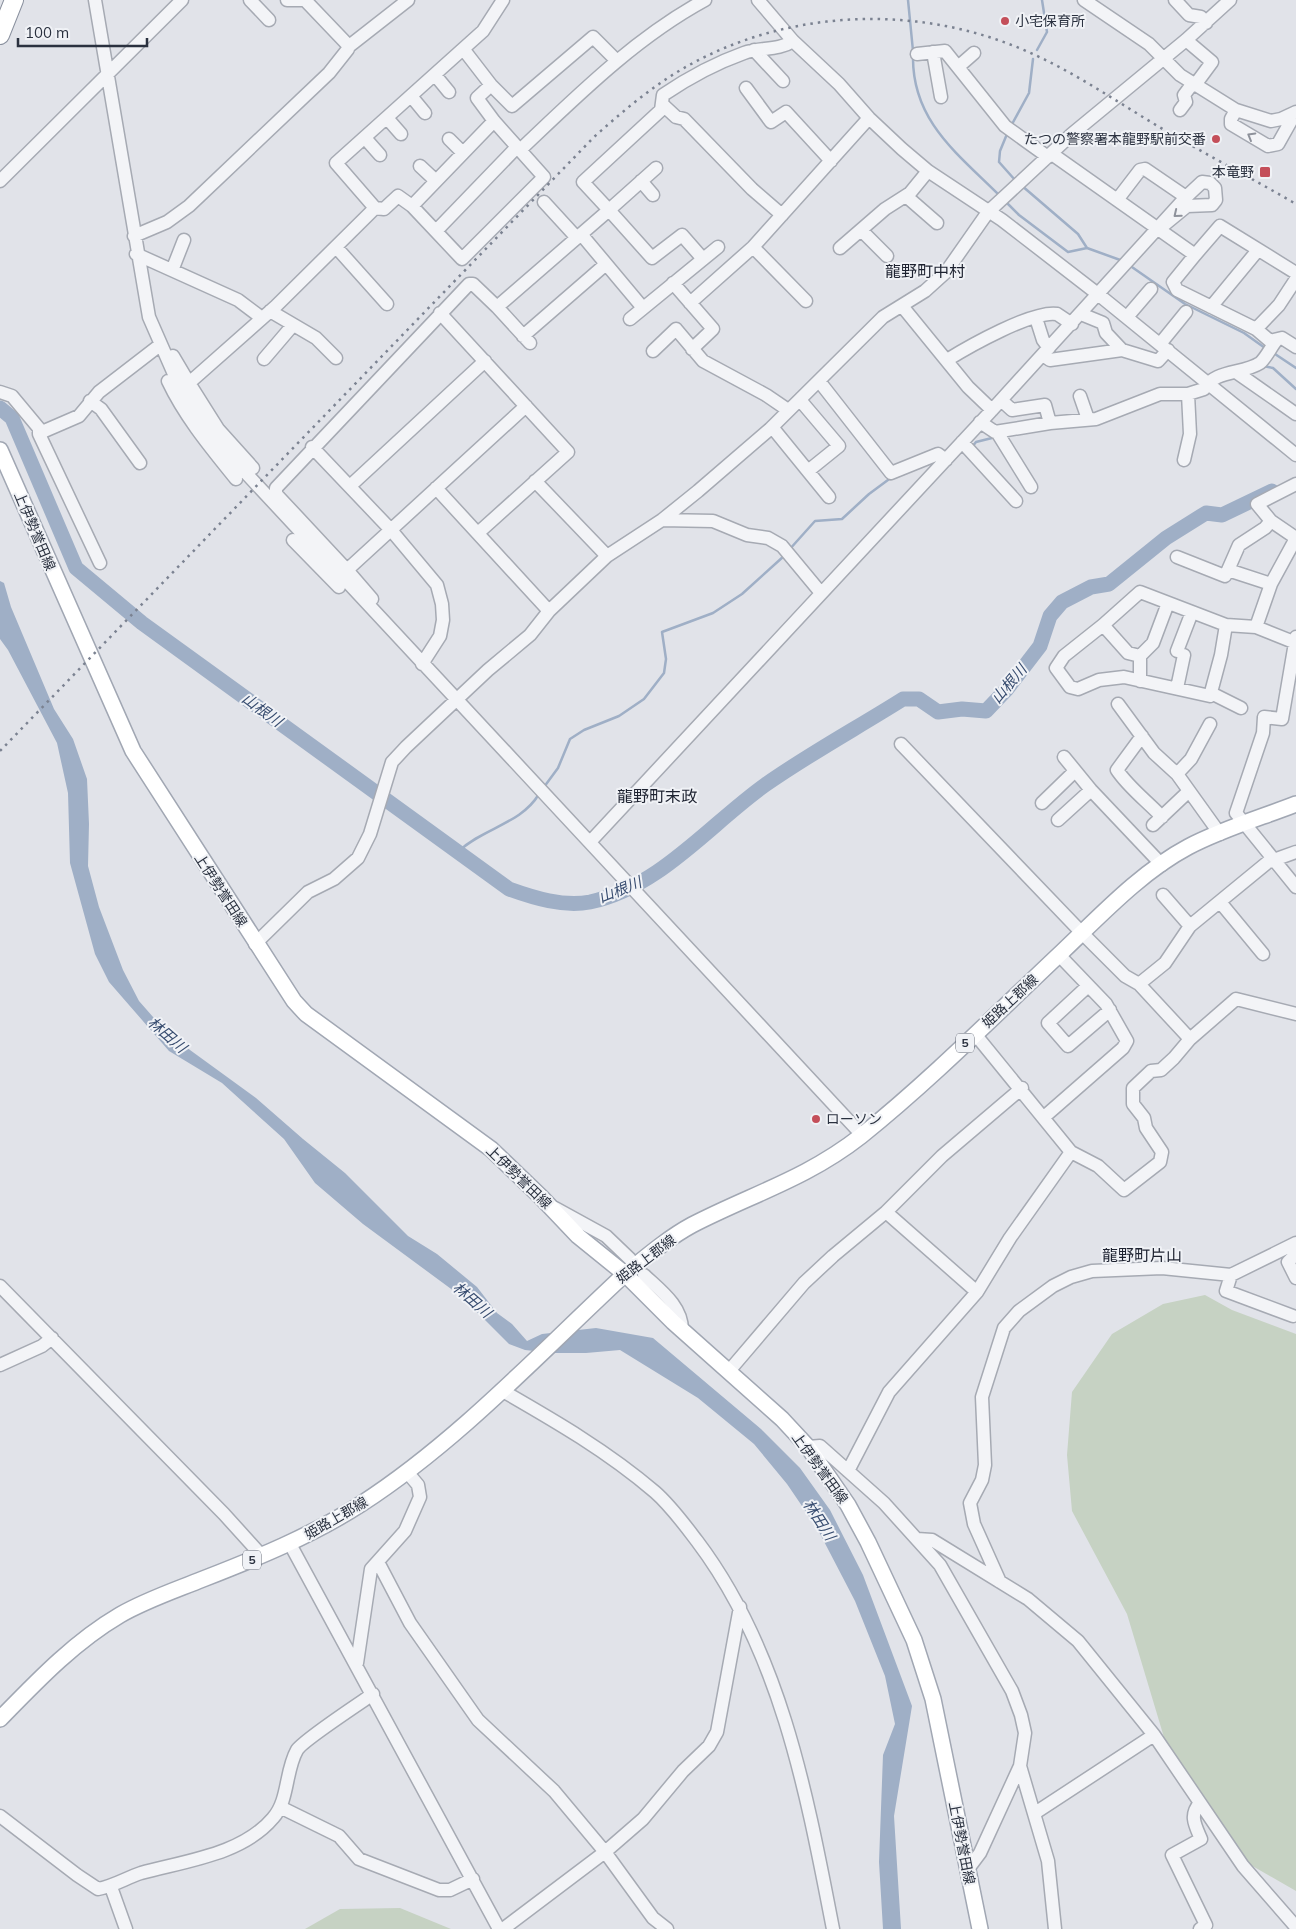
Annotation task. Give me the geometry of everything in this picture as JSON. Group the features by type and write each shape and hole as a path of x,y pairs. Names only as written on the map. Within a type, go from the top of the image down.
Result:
{"highway":[{"path":"0,35 14,0"}],"main road":[{"name":"上伊勢誉田線","path":"0,450 133,751 255,944 294,1001 306,1014 492,1149 578,1236 625,1274 682,1330 782,1419 808,1447 852,1512 914,1640 933,1699 980,1929"},
{"name":"姫路上郡線","path":"0,1719 58,1661 95,1631 122,1613 290,1544 360,1505 407,1472 442,1445 625,1274 691,1226 788,1182 826,1161 862,1135 976,1034 1127,892 1162,865 1187,848 1296,804"}],"street":[{"path":"94,0 136,254 149,317 158,348 178,401 236,479"},
{"path":"0,181 182,0"},
{"path":"250,0 269,20"},
{"path":"287,0 304,0 348,44 348,47"},
{"path":"134,236 167,222 188,206 329,73 348,47 408,0"},
{"path":"491,84 477,98 494,121 544,177 462,259 412,206 398,196 384,209 375,208 336,163 483,32 503,0"},
{"path":"436,232 519,148 617,61 685,11 705,0"},
{"path":"758,0 793,41 839,84 869,118 928,171 988,212 1099,295 1296,455"},
{"path":"1084,0 1149,44 1172,68 1194,84 1236,110 1271,121 1279,128 1283,137"},
{"path":"1175,0 1189,15 1201,17 1206,23"},
{"path":"255,944 308,892 334,879 358,858 370,834 392,762 488,670 530,635 548,612 607,556 662,520 772,427 883,317 902,306 946,272 988,212 1050,155 1206,23 1230,0"},
{"path":"464,50 491,84 512,106 593,37 617,61"},
{"path":"1180,110 1186,102 1184,95 1212,62 1186,40"},
{"path":"703,259 682,235 652,258 583,182 661,110 663,95 682,82 744,53 784,47 793,41"},
{"path":"754,50 783,81"},
{"path":"917,54 944,51 1005,126 1117,200 1196,256"},
{"path":"933,52 941,96"},
{"path":"958,67 974,53"},
{"path":"435,75 449,92"},
{"path":"746,88 771,122 786,112 831,161"},
{"path":"411,96 425,113"},
{"path":"662,104 676,117 684,118 752,189 782,216"},
{"path":"1236,110 1231,119 1231,124 1268,146 1278,144 1296,112"},
{"path":"1271,121 1281,119 1296,112"},
{"path":"387,118 400,134"},
{"path":"690,303 753,247 869,118"},
{"path":"412,206 494,121"},
{"path":"365,138 380,155"},
{"path":"449,139 463,153"},
{"path":"420,166 436,181"},
{"path":"497,307 656,168"},
{"path":"1117,200 1140,170 1145,169 1186,197"},
{"path":"840,248 884,209 906,196 928,171"},
{"path":"641,181 653,195"},
{"path":"590,842 1002,400 1186,197 1202,182 1210,183 1217,193 1212,205 1187,206 1159,229"},
{"path":"906,196 937,223"},
{"path":"544,202 606,264 643,308"},
{"path":"189,383 266,315 375,208"},
{"path":"1296,273 1220,226 1173,282 1174,287 1211,308 1256,329 1270,341 1282,338 1296,347"},
{"path":"861,230 887,256"},
{"path":"173,268 184,240"},
{"path":"336,247 387,304"},
{"path":"630,318 718,247"},
{"path":"753,247 806,301"},
{"path":"1211,308 1258,250"},
{"path":"136,254 173,268 266,315 294,325 316,338 336,358"},
{"path":"392,632 387,619 347,570 276,494 276,488 312,447 469,284 473,284 497,307 527,340 606,264"},
{"path":"1256,329 1279,304 1296,279"},
{"path":"673,283 713,329 692,349"},
{"path":"1127,317 1151,289"},
{"path":"902,306 992,410"},
{"path":"1036,318 1050,360 1122,350 1158,362 1164,347 1186,312"},
{"path":"440,313 568,452 478,533"},
{"path":"947,360 995,334 1036,318 1057,314 1072,324"},
{"path":"1081,314 1104,323 1106,333 1122,350"},
{"path":"264,358 294,325"},
{"path":"653,350 676,329 692,349 714,369 766,395 788,410"},
{"path":"997,432 1050,423 1096,419 1160,394 1188,394 1204,389 1208,382 1262,361 1276,340"},
{"path":"158,348 181,390 218,443 862,1135"},
{"path":"39,430 42,432 79,416 86,410 90,401 158,348 169,350 218,429 253,468"},
{"path":"350,486 484,361"},
{"path":"1236,372 1296,414"},
{"path":"819,381 891,473 938,454 946,460"},
{"path":"0,392 12,396 39,430 43,443 100,564"},
{"path":"1184,460 1190,434 1188,394"},
{"path":"1080,396 1088,420"},
{"path":"800,400 838,446 808,471"},
{"path":"1002,400 1012,410 1045,405 1050,423"},
{"path":"90,401 101,409 140,463"},
{"path":"347,570 526,406"},
{"path":"980,422 997,432 1031,487"},
{"path":"772,427 829,497"},
{"path":"962,442 1016,501"},
{"path":"312,447 391,530 437,585 442,604 443,620 440,636 422,664"},
{"path":"535,481 607,556"},
{"path":"1256,628 1271,584 1296,538 1271,521 1257,504 1296,484"},
{"path":"436,488 548,612"},
{"path":"662,520 713,521 747,535 768,538 786,551 821,593"},
{"path":"1177,557 1225,576 1239,545 1265,528 1271,521"},
{"path":"293,540 376,625 392,632"},
{"path":"1228,570 1271,584"},
{"path":"1226,625 1221,655 1210,696 1140,681 1111,678 1078,689 1070,687 1056,668 1064,656 1140,592 1226,625 1256,628 1295,641 1282,718 1264,717 1264,733 1236,813 1296,887"},
{"path":"1140,681 1140,656 1153,643 1168,603"},
{"path":"1177,688 1181,653 1192,612"},
{"path":"1103,625 1128,653 1140,656"},
{"path":"1211,693 1241,708"},
{"path":"1118,704 1154,753 1177,774 1220,834"},
{"path":"1177,774 1191,759 1210,724"},
{"path":"1142,736 1116,770 1126,783 1138,791 1158,821 1189,791"},
{"path":"901,744 1082,933 1125,976 1139,984 1190,1039"},
{"path":"1064,757 1091,790 1162,865"},
{"path":"1042,803 1075,772"},
{"path":"1058,820 1091,790"},
{"path":"1139,984 1165,963 1190,926 1268,862 1296,852"},
{"path":"1163,895 1190,926"},
{"path":"1220,902 1263,954"},
{"path":"1044,1117 1123,1048 1128,1041 1110,1010 1059,955"},
{"path":"1088,986 1048,1023 1068,1046 1110,1010"},
{"path":"976,1034 1022,1088 1072,1152 1098,1166 1124,1190 1160,1162 1162,1152 1146,1128 1144,1118 1133,1104 1133,1088 1151,1071 1161,1070 1190,1039 1236,999 1296,1014"},
{"path":"729,1371 804,1283 886,1212 942,1156 1022,1088"},
{"path":"848,1471 890,1392 976,1292 1010,1238 1072,1152"},
{"path":"548,1204 606,1236 630,1259"},
{"path":"886,1212 976,1292"},
{"path":"1000,1582 974,1524 970,1503 982,1480 985,1465 982,1397 1004,1328 1019,1311 1053,1286 1071,1277 1092,1271 1162,1268 1231,1275 1296,1243"},
{"path":"1296,1254 1290,1257 1288,1262 1296,1278"},
{"path":"644,1275 677,1310 682,1321 682,1330"},
{"path":"1231,1275 1226,1291 1295,1316"},
{"path":"0,1286 262,1556"},
{"path":"0,1365 42,1346 52,1338"},
{"path":"500,1390 602,1450 656,1493 680,1518 716,1566 740,1607 757,1643 789,1737 812,1820 833,1929"},
{"path":"808,1447 820,1446 884,1503 940,1565 1012,1692 1025,1733 1020,1766 980,1853 968,1869"},
{"path":"356,1663 371,1568 404,1530 420,1497 418,1485 407,1472"},
{"path":"917,1539 932,1540 1028,1598 1078,1641 1154,1735 1243,1866 1296,1927"},
{"path":"290,1544 499,1929"},
{"path":"378,1562 410,1623 478,1720 554,1792 605,1852 653,1918 667,1929"},
{"path":"503,1929 605,1852 643,1819 683,1771 709,1746 716,1732 740,1607"},
{"path":"0,1816 77,1875 98,1888 111,1887 140,1874 224,1851 260,1829 273,1818 280,1807 297,1749 373,1694"},
{"path":"1034,1812 1154,1735"},
{"path":"1020,1766 1048,1861 1056,1929"},
{"path":"1200,1803 1194,1810 1193,1820 1200,1839 1172,1855 1206,1925 1200,1929"},
{"path":"280,1807 339,1836 359,1858 439,1890 450,1890 473,1879"},
{"path":"111,1887 126,1929"}],"green space":[{"path":"1205,1295 1232,1310 1296,1334 1296,1891 1242,1860 1166,1744 1127,1614 1072,1511 1067,1455 1072,1392 1112,1334 1163,1304"},
{"path":"400,1908 451,1929 305,1929 340,1909"}],"water":[{"name":"林田川","path":"0,581 4,583 11,607 54,709 73,739 87,779 88,866 99,907 123,970 139,1001 168,1034 256,1098 345,1173 408,1236 437,1254 477,1287 497,1313 512,1324 527,1341 542,1334 596,1328 653,1338 761,1429 800,1468 830,1510 863,1575 912,1706 894,1816 901,1929 883,1929 879,1862 883,1755 895,1724 885,1676 855,1601 817,1528 787,1484 754,1444 698,1398 620,1350 553,1353 525,1350 509,1344 462,1297 363,1224 315,1183 284,1139 222,1083 169,1051 109,982 95,954 70,863 68,793 57,743 8,650 0,639"}],"waterway":[{"path":"908,0 913,51"},
{"path":"1037,50 1047,32 1042,0"},
{"path":"913,56 915,79 920,99 929,118 954,150 999,195"},
{"path":"1011,126 1029,93 1033,59"},
{"path":"1007,134 1000,151 999,162 1015,180"},
{"path":"1021,185 1078,234 1087,248"},
{"path":"1005,201 1019,215 1068,252 1087,248 1123,261"},
{"path":"1129,265 1185,304 1244,333 1265,348"},
{"path":"1272,352 1296,368"},
{"path":"1263,366 1273,368 1296,389"},
{"name":"山根川","path":"0,408 12,418 76,568 142,623 509,889 538,898 569,903 590,902 615,894 639,883 683,853 765,785 903,699 919,699 938,712 962,709 986,711 1007,689 1040,646 1050,616 1062,602 1091,587 1109,584 1166,538 1206,513 1222,515 1272,491"},
{"path":"972,447 976,442 996,437"},
{"path":"789,550 815,521 842,519 869,494 892,477"},
{"path":"544,787 558,768 570,739 584,730 619,716 644,699 664,673 666,659 662,632 713,613 742,594 784,556"},
{"path":"459,851 469,843 522,812 539,794"}],"railway":[{"path":"0,751 594,137 660,83 684,68 722,49 761,35 802,25 844,20 886,19 928,23 969,31 1009,44 1050,62 1166,131 1296,204"}],"place":[{"name":"小宅保育所","path":"1005,21"},
{"name":"たつの警察署本龍野駅前交番","path":"1216,139"},
{"name":"本竜野","path":"1265,172"},
{"name":"ローソン","path":"816,1119"}],"district":[{"name":"龍野町中村","path":"925,271"},
{"name":"龍野町末政","path":"657,796"},
{"name":"龍野町片山","path":"1142,1255"}]}
